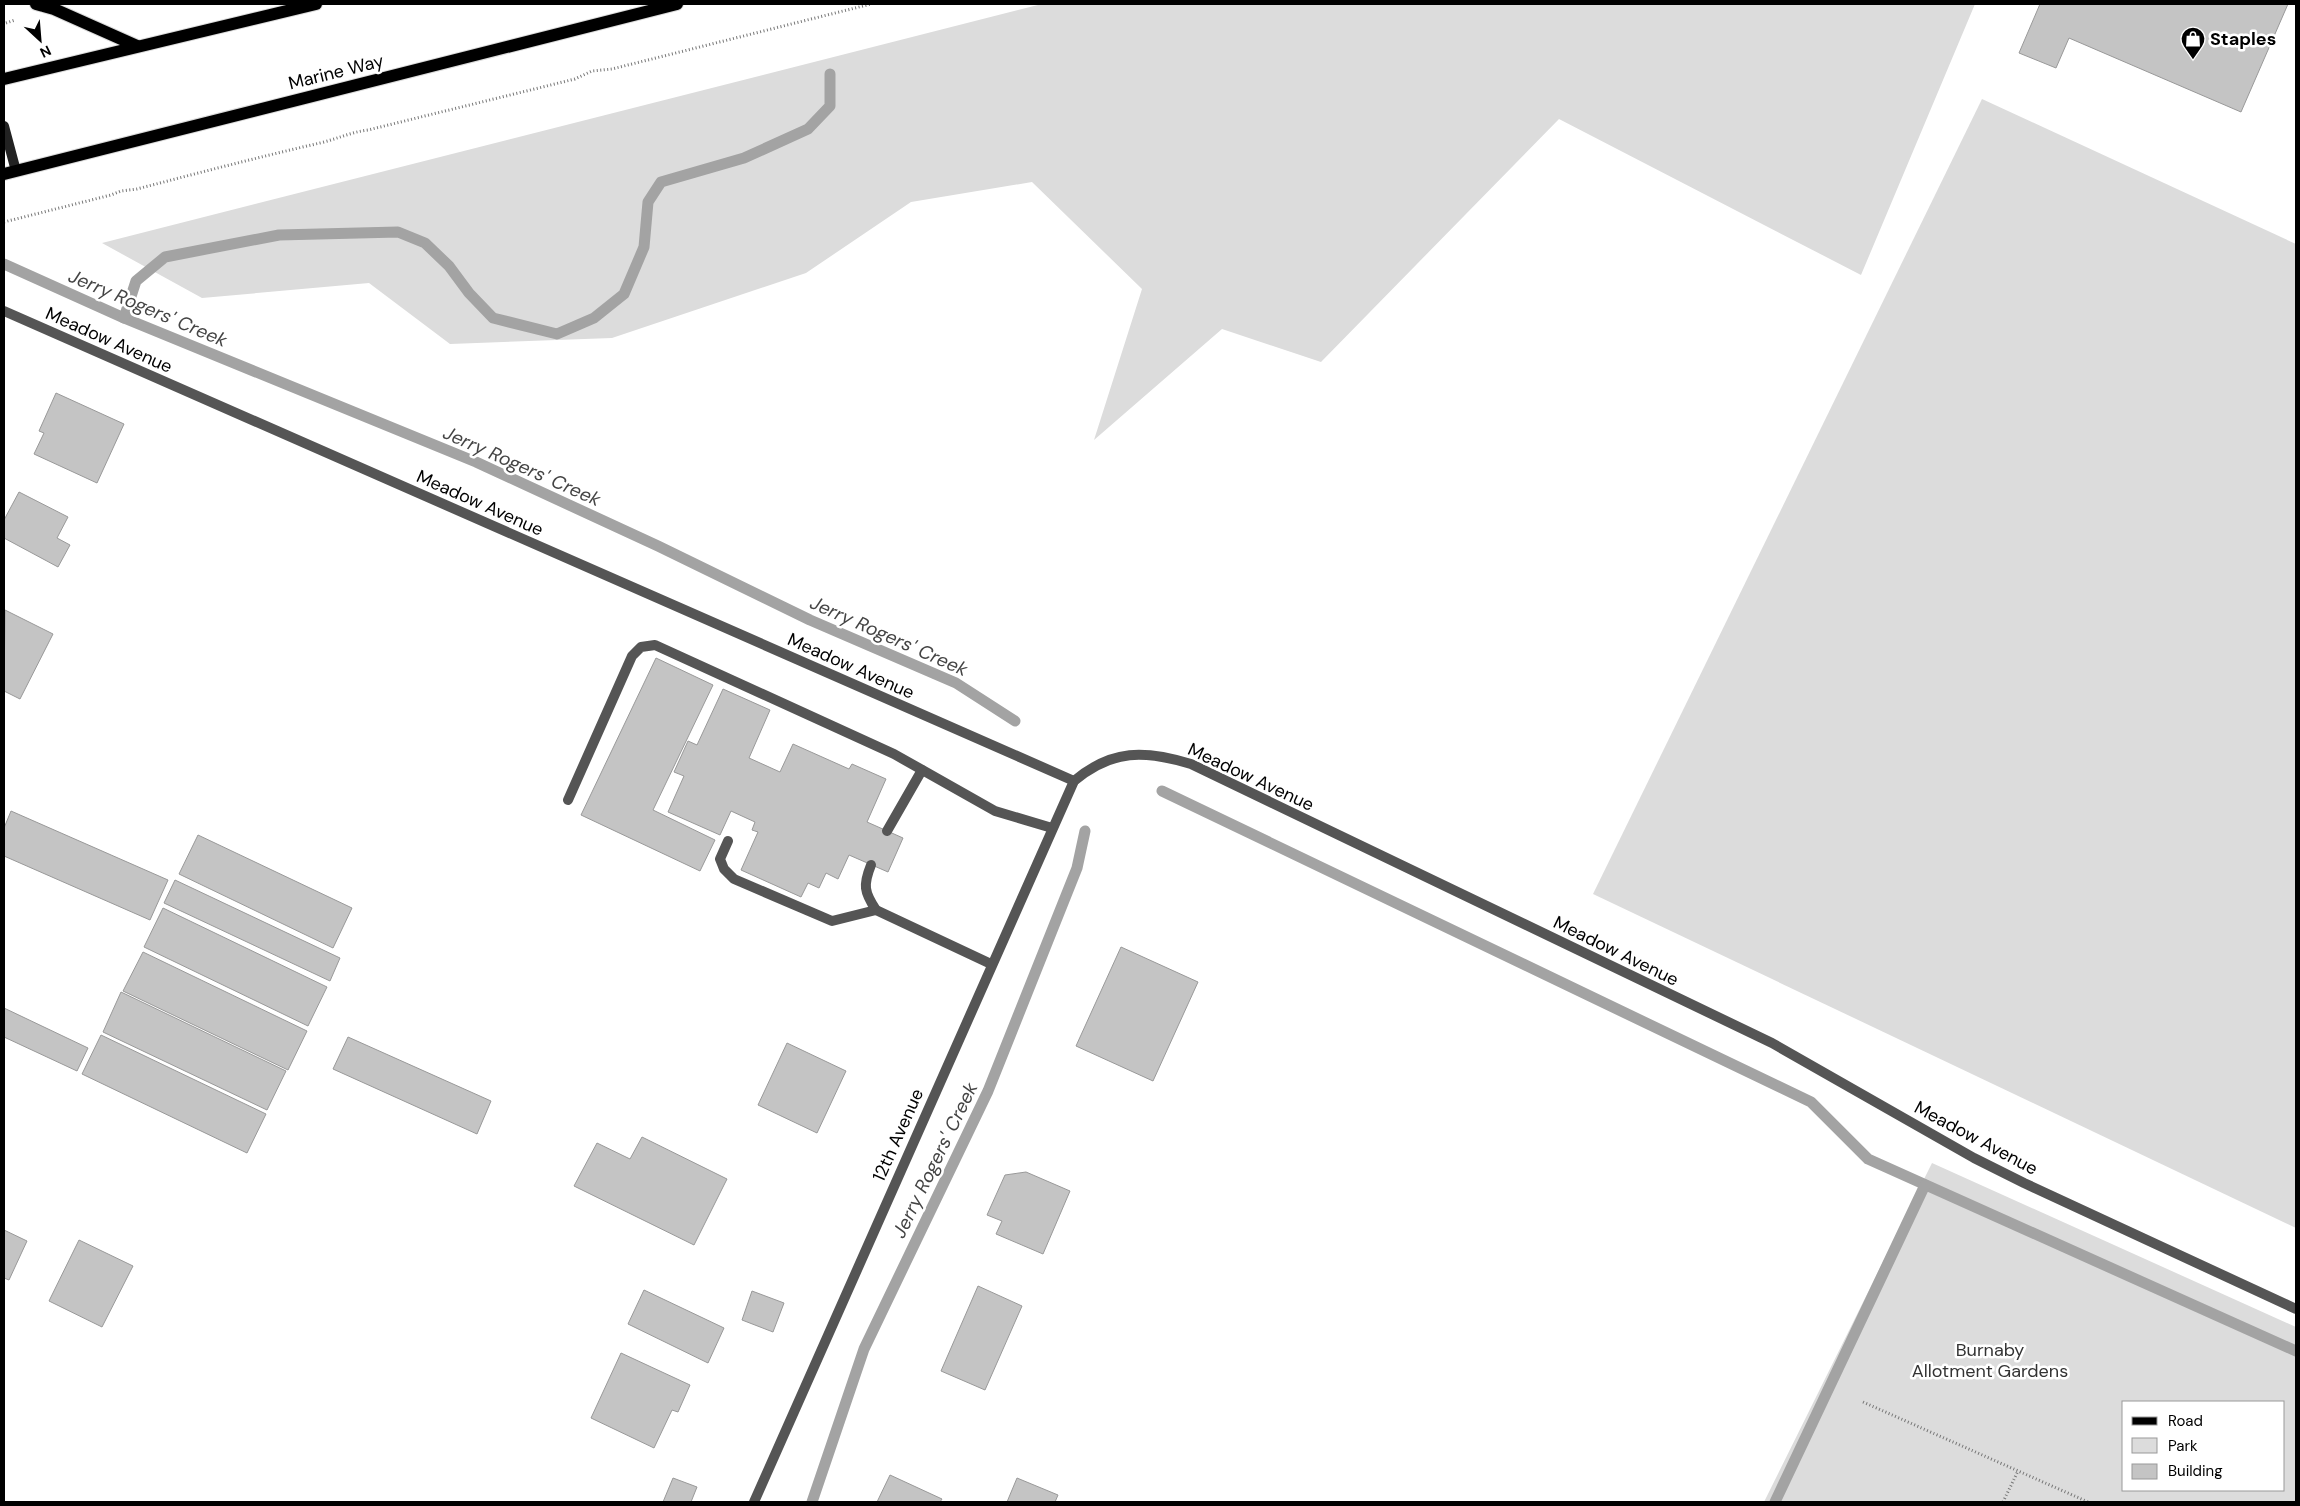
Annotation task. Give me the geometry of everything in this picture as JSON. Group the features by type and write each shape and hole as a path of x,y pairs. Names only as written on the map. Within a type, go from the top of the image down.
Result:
{"main road":[{"path":"36,4 54,9 136,46"},
{"path":"4,79 316,4"},
{"name":"Marine Way","path":"10,173 677,4"}],"street":[{"path":"4,126 10,173"},
{"name":"Meadow Avenue","path":"4,311 1074,781 1088,769 1112,758 1137,754 1163,756 1191,764 1772,1043 1974,1158 2024,1183 2296,1309"},
{"path":"568,800 632,656 641,647 655,646 894,754 995,811 1052,828"},
{"path":"887,831 922,770"},
{"name":"12th Avenue","path":"754,1502 991,964 1074,781"},
{"path":"728,841 720,859 724,869 734,880 832,921 876,910"},
{"path":"871,865 865,880 867,896 876,910 991,964"}],"path":[{"path":"4,222 121,191 137,189 329,141 350,133 574,79 592,71 612,68 871,4"},
{"path":"6,23 18,19"},
{"path":"1863,1402 2088,1502"},
{"path":"2003,1502 2018,1471"}],"green space":[{"path":"1042,4 1975,4 1861,275 1559,119 1321,362 1222,329 1094,440 1142,289 1032,182 911,202 806,273 612,338 450,344 369,283 202,298 102,243"},
{"path":"1982,99 2296,244 2296,1228 1593,894"},
{"name":"Burnaby Allotment Gardens","path":"1932,1163 2296,1327 2296,1502 1764,1502"}],"building":[{"name":"Staples","path":"2040,4 2288,4 2241,112 2069,38 2056,68 2019,53"},
{"path":"56,393 124,424 97,483 34,454 44,433 39,431"},
{"path":"19,492 68,517 57,538 70,545 58,567 4,538 4,520"},
{"path":"5,610 53,634 20,699 4,691"},
{"path":"656,658 713,685 653,810 715,840 700,871 581,815"},
{"path":"723,689 770,710 749,758 780,772 793,744 849,769 852,764 886,779 867,822 903,838 888,872 849,855 838,879 826,873 819,888 808,883 801,897 741,870 758,832 752,830 755,822 731,811 720,835 668,812 684,776 674,772 688,741 697,745"},
{"path":"11,811 168,880 150,920 4,856 4,828"},
{"path":"198,835 352,908 333,948 179,874"},
{"path":"175,880 340,958 330,981 164,903"},
{"path":"163,908 327,987 308,1026 144,947"},
{"path":"1121,947 1198,982 1153,1081 1076,1046"},
{"path":"143,952 307,1031 288,1070 123,991"},
{"path":"121,992 286,1071 267,1110 103,1032"},
{"path":"4,1008 88,1048 77,1071 4,1037"},
{"path":"101,1035 266,1114 247,1153 82,1074"},
{"path":"348,1037 491,1101 477,1134 333,1069"},
{"path":"787,1043 846,1071 817,1133 758,1105"},
{"path":"642,1137 727,1179 694,1245 574,1186 597,1143 630,1159"},
{"path":"1026,1172 1070,1191 1043,1254 996,1234 1002,1221 987,1215 1005,1175"},
{"path":"4,1230 27,1241 9,1280 4,1278"},
{"path":"79,1240 133,1266 102,1327 49,1301"},
{"path":"978,1286 1022,1306 985,1390 941,1371"},
{"path":"644,1290 724,1328 708,1363 628,1324"},
{"path":"752,1291 784,1303 773,1332 742,1320"},
{"path":"621,1353 690,1385 678,1412 672,1410 654,1448 591,1418"},
{"path":"890,1475 942,1499 940,1502 877,1502"},
{"path":"673,1478 697,1487 691,1502 663,1502"},
{"path":"1017,1478 1058,1495 1055,1502 1007,1502"}],"waterway":[{"path":"124,318 136,281 165,257 279,235 398,232 425,243 449,266 469,293 493,318 557,334 594,318 624,294 644,247 648,202 661,182 744,158 808,129 830,106 830,74"},
{"name":"Jerry Rogers' Creek","path":"4,264 124,318 476,462 658,546 810,620 956,683 1015,721"},
{"path":"1162,791 1811,1102 1868,1159 2296,1351"},
{"name":"Jerry Rogers' Creek","path":"812,1502 864,1349 988,1091 1077,868 1085,831"},
{"path":"1775,1502 1925,1185"}],"place":[{"name":"Staples","path":"2193,60"}]}
